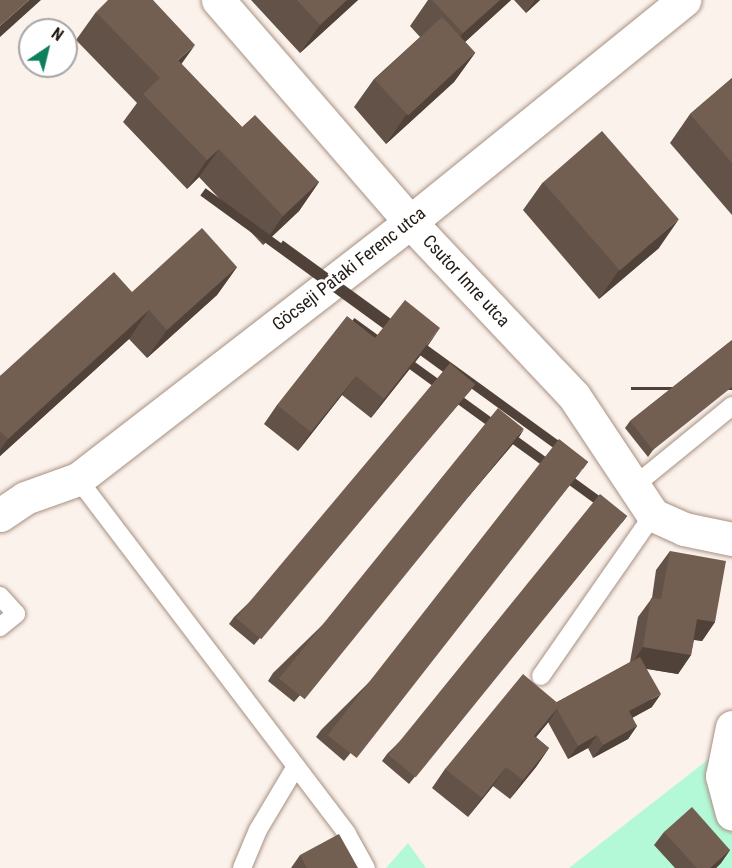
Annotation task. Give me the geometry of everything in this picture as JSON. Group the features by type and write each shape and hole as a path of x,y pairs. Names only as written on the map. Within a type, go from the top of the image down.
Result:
{"street":[{"name":"Csutor Imre utca","path":"218,0 410,222 574,396 653,515"},
{"name":"Göcseji Pataki Ferenc utca","path":"0,515 25,498 78,478 410,222 684,0"},
{"path":"653,515 684,529 732,539"},
{"path":"729,745 723,790 732,814"}],"lane":[{"path":"634,486 732,406"},
{"path":"78,478 347,834 366,868"},
{"path":"541,676 653,515"},
{"path":"0,596 16,614 0,627"},
{"path":"242,868 258,830 295,768"}],"green space":[{"path":"732,741 732,868 569,868"},
{"path":"408,843 426,868 386,868"}],"building":[{"path":"0,0 29,0 0,26"},
{"path":"108,0 153,0 195,45 178,60 242,127 255,115 319,182 283,216 219,149 207,160 143,94 160,78 96,12"},
{"path":"297,0 347,0 320,25"},
{"path":"432,0 500,0 463,33"},
{"path":"442,17 475,53 408,116 375,80"},
{"path":"732,78 732,163 690,114"},
{"path":"602,131 679,219 620,270 543,182"},
{"path":"202,228 237,267 167,330 149,310 8,439 0,431 0,376 114,272 132,292"},
{"path":"405,300 440,328 384,399 356,376 311,432 277,405 347,316 375,338"},
{"path":"732,340 732,387 653,450 630,421"},
{"path":"450,363 475,384 261,639 236,618"},
{"path":"498,408 524,429 305,699 279,678"},
{"path":"559,439 588,462 357,758 328,735"},
{"path":"600,494 627,516 416,777 389,755"},
{"path":"670,551 726,561 715,622 697,619 691,655 643,647 651,598 661,599"},
{"path":"640,657 661,694 629,711 637,726 603,745 597,735 578,746 557,709 560,705 557,702"},
{"path":"523,674 560,705 534,736 549,748 523,780 506,767 482,798 445,769"},
{"path":"692,807 730,850 710,868 697,868 664,832"},
{"path":"339,834 358,868 307,868 300,855"}]}
